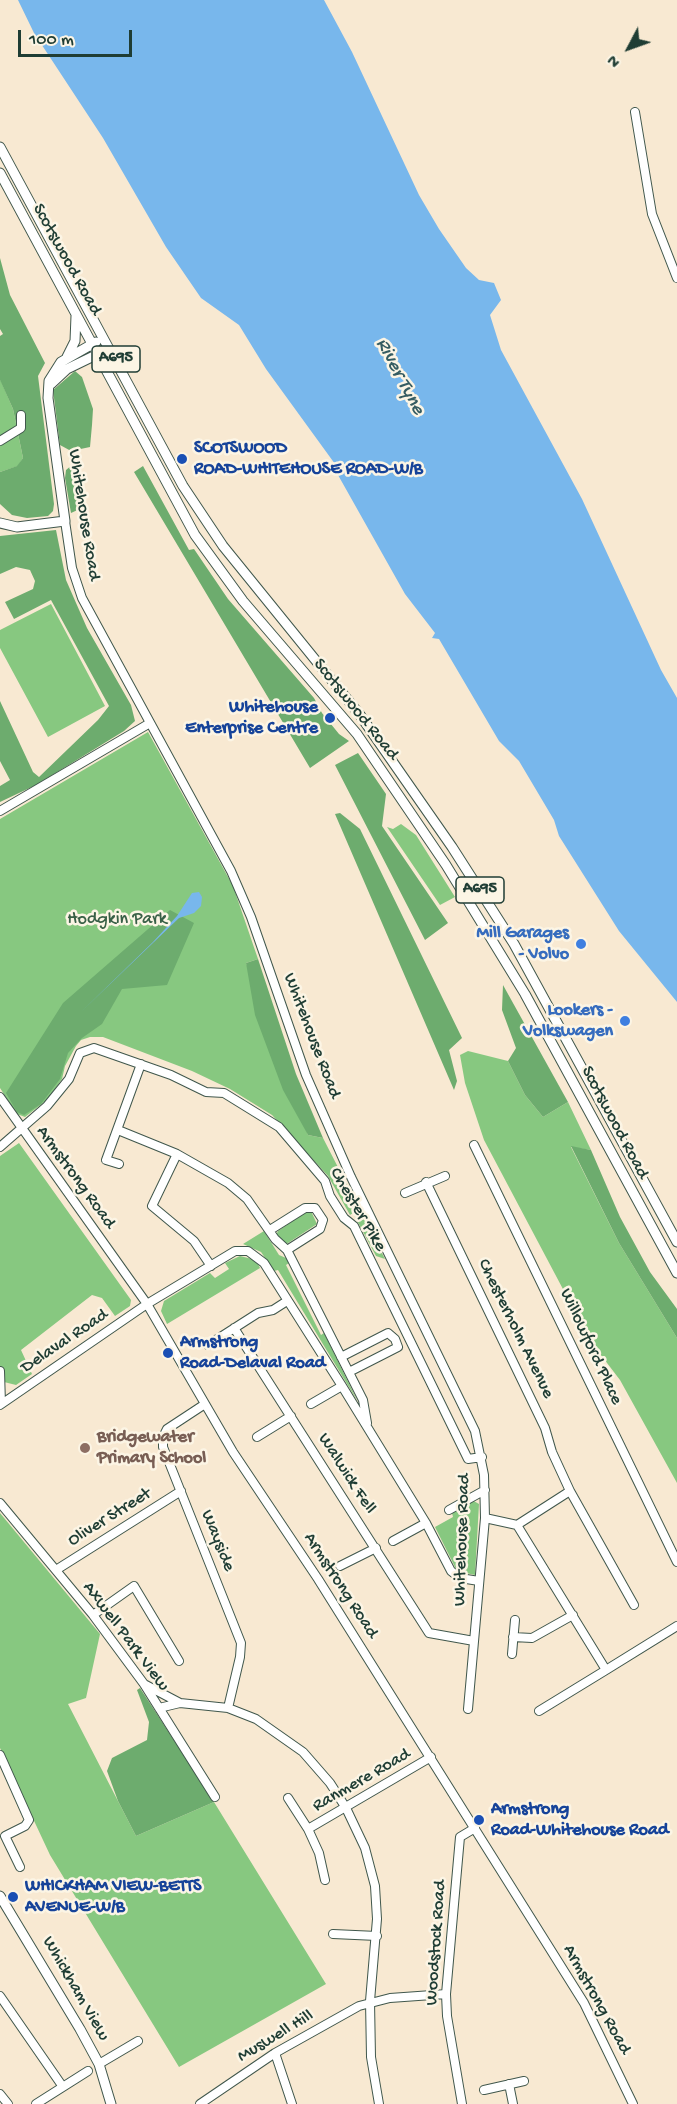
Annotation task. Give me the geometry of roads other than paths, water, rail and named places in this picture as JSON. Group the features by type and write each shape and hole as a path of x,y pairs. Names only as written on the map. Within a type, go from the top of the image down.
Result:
{"main road":[{"name":"Scotswood Road","path":"0,147 183,486 214,533 366,723 421,800 503,926 677,1242"},
{"name":"Scotswood Road","path":"0,174 195,535 243,601 357,734 472,904 525,994 677,1273"},
{"path":"49,387 53,371 71,351 77,329 74,308"},
{"path":"66,358 104,337"},
{"path":"49,387 67,369 110,349"},
{"name":"Whitehouse Road","path":"49,387 48,398 65,521"},
{"path":"0,523 17,527 65,521"},
{"name":"Whickham View","path":"0,1896 99,2064 111,2104"}],"street":[{"path":"634,112 652,214 677,278"},
{"path":"0,441 21,428 21,415"},
{"name":"Whitehouse Road","path":"65,521 72,568 82,598 231,872 251,917 311,1085 351,1176 475,1431 482,1457 485,1518 468,1709"},
{"path":"0,811 150,723"},
{"name":"Chester Pike","path":"21,1128 47,1106 69,1079 75,1058 86,1048 94,1048 141,1064 206,1092 224,1094 279,1127 325,1181 330,1196 344,1218 354,1226 468,1460 482,1457"},
{"path":"119,1164 106,1160 141,1064"},
{"name":"Armstrong Road","path":"0,1097 147,1304 204,1404 431,1757 584,2003 633,2104"},
{"path":"0,1148 21,1128"},
{"path":"118,1130 177,1154 228,1184 247,1199 287,1250 363,1400 369,1430"},
{"name":"Willowford Place","path":"474,1145 677,1562"},
{"path":"177,1154 152,1206 194,1241 211,1266"},
{"path":"405,1193 426,1182 445,1176"},
{"name":"Chesterholm Avenue","path":"426,1182 545,1428 552,1452 570,1491 634,1605"},
{"path":"270,1230 305,1208 315,1208 323,1220 320,1229 287,1250"},
{"name":"Delaval Road","path":"1,1405 147,1304 235,1251 241,1250 255,1254 264,1263 342,1386 426,1523 451,1571 460,1578 479,1581"},
{"path":"208,1345 258,1313 273,1310 287,1301"},
{"name":"Walwick Fell","path":"234,1328 429,1633 474,1641"},
{"path":"341,1357 388,1333 395,1339 398,1347 349,1372"},
{"path":"0,1371 1,1405"},
{"path":"311,1404 342,1386"},
{"name":"Wayside","path":"204,1404 167,1429 163,1437 164,1447 241,1643 228,1708"},
{"path":"257,1437 291,1416"},
{"path":"449,1510 485,1490"},
{"name":"Oliver Street","path":"56,1570 181,1491"},
{"path":"485,1518 518,1525 570,1491"},
{"name":"Axwell Park View","path":"0,1503 93,1615 144,1684 215,1797"},
{"path":"393,1540 426,1523"},
{"path":"518,1525 606,1670"},
{"path":"340,1566 377,1549"},
{"path":"93,1615 134,1586 179,1661"},
{"path":"513,1637 532,1638 573,1615"},
{"path":"512,1654 515,1620"},
{"path":"539,1711 677,1626"},
{"path":"144,1684 180,1703"},
{"path":"159,1708 180,1703 228,1708 256,1719 303,1752 330,1783 346,1808 365,1848 375,1886 377,1936 370,2001 371,2057 379,2104"},
{"path":"0,1755 29,1820 25,1826 5,1836 20,1867"},
{"name":"Ranmere Road","path":"308,1829 431,1757"},
{"path":"288,1798 308,1829 319,1853 325,1880"},
{"name":"Woodstock Road","path":"462,2104 447,2016 446,1994 460,1837 475,1828"},
{"path":"333,1934 377,1936"},
{"path":"370,2001 446,1994"},
{"path":"0,1996 63,2087"},
{"name":"Muswell Hill","path":"200,2104 275,2053 370,2001"},
{"path":"99,2064 138,2041"},
{"path":"275,2053 292,2104"},
{"path":"36,2104 88,2071"},
{"path":"484,2090 524,2081"},
{"path":"509,2084 513,2104"},
{"path":"0,2094 8,2104"}],"water":[{"name":"River Tyne","path":"18,0 324,0 352,52 419,195 439,229 466,268 479,280 494,283 501,300 490,315 501,350 582,499 661,670 677,698 677,1002 619,931 559,836 554,820 519,761 499,741 439,639 432,638 435,633 405,594 338,475 335,464 266,369 239,325 201,298 166,247 103,138 34,33"},
{"path":"199,892 202,897 201,906 194,913 179,918 82,1011 153,942 177,916 192,893"}],"place":[{"name":"SCOTSWOOD ROAD-WHITEHOUSE ROAD-W/B","path":"182,459"},
{"name":"Whitehouse Enterprise Centre","path":"330,718"},
{"name":"Mill Garages - Volvo","path":"581,944"},
{"name":"Lookers - Volkswagen","path":"625,1021"},
{"name":"Armstrong Road-Delaval Road","path":"168,1353"},
{"name":"Bridgewater Primary School","path":"85,1448"},
{"name":"Armstrong Road-Whitehouse Road","path":"479,1820"},
{"name":"WHICKHAM VIEW-BETTS AVENUE-W/B","path":"13,1897"}],"park label":[{"name":"Hodgkin Park","path":"117,920"}]}
